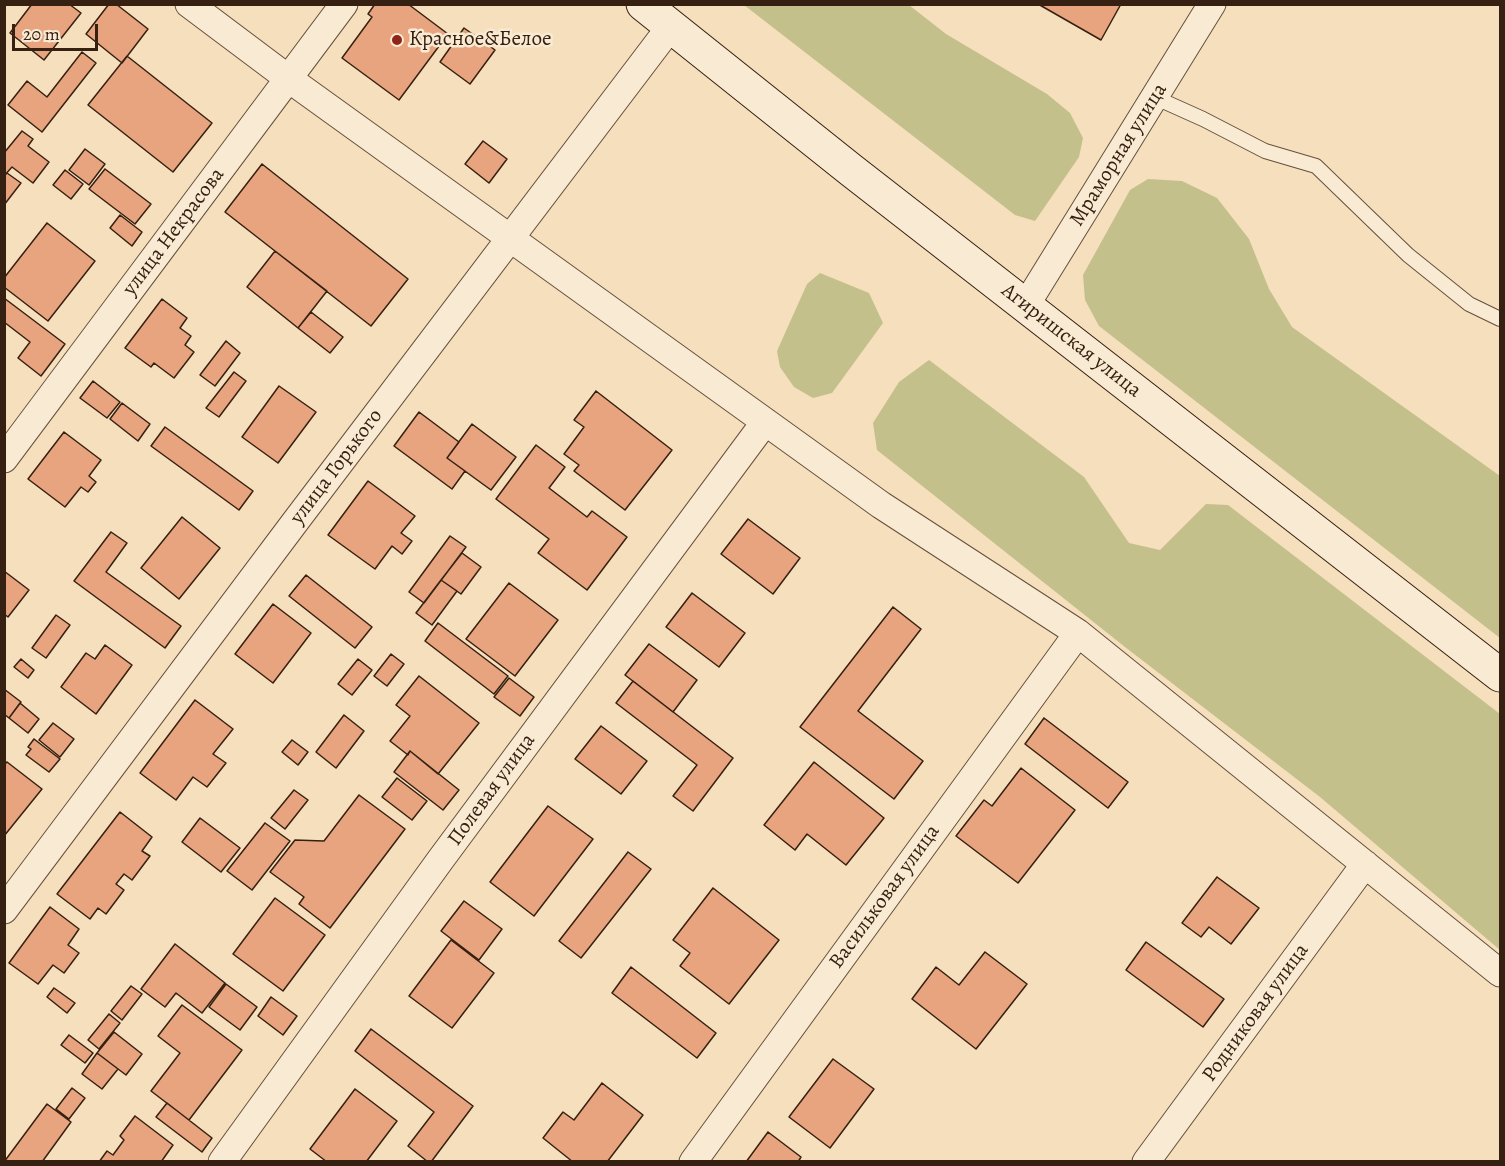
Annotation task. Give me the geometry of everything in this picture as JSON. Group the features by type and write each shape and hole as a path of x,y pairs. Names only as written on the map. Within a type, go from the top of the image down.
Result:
{"street":[{"path":"189,4 511,240 881,505 1078,633 1500,973"},
{"name":"улица Некрасова","path":"4,459 344,4"},
{"name":"Мраморная улица","path":"1026,305 1212,4"},
{"name":"улица Горького","path":"4,910 295,522 511,240 657,12"},
{"name":"Агиришская улица","path":"657,12 851,170 1500,675"},
{"name":"Полевая улица","path":"222,1161 765,422"},
{"name":"Васильковая улица","path":"693,1161 1078,633"},
{"name":"Родниковая улица","path":"1146,1161 1365,864"}],"lane":[{"path":"1155,97 1265,151 1316,166 1408,255 1470,304 1500,319"}],"shaded area":[{"path":"744,5 909,5 946,34 1047,94 1070,113 1083,138 1079,157 1035,221 1015,215"},
{"path":"1148,179 1182,181 1217,198 1249,239 1269,289 1292,327 1500,476 1500,638 1099,326 1085,300 1083,275 1130,190"},
{"path":"820,273 869,293 883,323 832,393 813,398 794,387 780,367 777,351 807,284"},
{"path":"929,360 1084,477 1129,543 1160,550 1206,504 1228,505 1500,714 1500,950 1320,797 1125,647 877,450 873,423 899,382"}],"building":[{"path":"32,4 69,4 81,13 44,60 10,33"},
{"path":"109,4 116,4 148,29 122,63 86,34"},
{"path":"375,4 408,4 448,34 399,100 342,58 372,17 368,14"},
{"path":"1038,4 1121,4 1101,40"},
{"path":"464,28 495,50 470,84 440,62"},
{"path":"82,52 96,63 42,132 8,105 27,81 47,97"},
{"path":"127,56 212,123 173,172 88,105"},
{"path":"22,131 33,139 28,146 49,162 33,183 12,167 4,176 4,153"},
{"path":"483,141 507,159 489,183 465,164"},
{"path":"85,149 105,164 89,185 69,170"},
{"path":"262,164 408,279 371,326 225,212"},
{"path":"105,169 151,204 135,224 89,189"},
{"path":"65,170 83,184 71,199 53,185"},
{"path":"7,173 21,183 4,205 4,176"},
{"path":"120,215 142,232 132,246 110,228"},
{"path":"47,223 95,261 48,321 4,287 4,278"},
{"path":"275,251 327,291 298,328 247,287"},
{"path":"4,298 65,344 41,376 18,358 30,342 4,322"},
{"path":"162,299 187,318 180,328 191,336 185,345 194,352 174,378 154,363 151,367 125,348"},
{"path":"311,312 343,337 330,353 298,328"},
{"path":"226,341 240,353 215,386 200,375"},
{"path":"234,372 246,381 219,417 206,408"},
{"path":"93,381 120,402 107,418 80,398"},
{"path":"279,386 316,412 278,463 242,437"},
{"path":"596,391 672,450 625,510 574,471 579,465 564,454 584,427 574,420"},
{"path":"122,403 150,424 138,441 110,419"},
{"path":"419,412 459,442 447,458 465,471 452,489 394,446"},
{"path":"472,424 516,457 491,490 447,458"},
{"path":"165,427 253,491 239,510 151,446"},
{"path":"64,432 101,460 89,476 96,482 88,492 81,487 65,507 28,479"},
{"path":"536,445 565,467 549,488 587,517 592,511 627,537 587,590 538,553 549,539 496,499"},
{"path":"368,481 415,516 401,533 412,541 402,554 392,546 375,569 328,535"},
{"path":"182,517 220,548 179,599 141,568"},
{"path":"748,519 800,558 773,594 721,554"},
{"path":"111,532 127,543 106,572 181,626 165,648 74,581"},
{"path":"450,536 466,547 424,603 409,592"},
{"path":"462,553 481,567 461,594 441,580"},
{"path":"4,571 29,590 8,617 4,614"},
{"path":"306,575 372,627 355,648 289,596"},
{"path":"441,580 457,591 432,625 416,613"},
{"path":"509,583 558,620 515,676 466,639"},
{"path":"692,593 745,633 719,667 666,627"},
{"path":"273,604 311,633 273,683 235,654"},
{"path":"893,607 921,629 858,711 923,761 894,799 800,727"},
{"path":"56,615 70,625 46,658 32,648"},
{"path":"438,623 508,676 494,694 425,641"},
{"path":"649,644 697,680 673,712 625,675"},
{"path":"105,645 132,665 96,714 61,687 86,653 95,659"},
{"path":"391,654 404,664 387,686 374,676"},
{"path":"21,659 34,670 28,678 14,667"},
{"path":"358,659 372,670 352,695 338,684"},
{"path":"419,676 479,723 438,774 410,751 408,755 390,741 410,716 396,705"},
{"path":"509,678 534,697 520,716 494,697"},
{"path":"633,681 733,758 693,811 673,796 697,765 616,703"},
{"path":"4,689 21,702 9,718 4,714"},
{"path":"195,700 233,729 213,754 226,763 207,787 193,777 176,800 140,773"},
{"path":"20,703 39,719 28,733 9,718"},
{"path":"344,715 364,731 336,768 316,752"},
{"path":"1044,718 1128,782 1108,808 1025,744"},
{"path":"53,723 74,739 60,757 39,740"},
{"path":"601,726 647,761 621,794 575,759"},
{"path":"34,739 60,759 49,772 26,755"},
{"path":"292,740 308,752 298,765 282,752"},
{"path":"410,751 459,790 443,810 394,772"},
{"path":"7,762 42,789 4,836 4,765"},
{"path":"814,762 884,818 846,865 807,834 795,850 764,825"},
{"path":"1021,768 1075,810 1018,883 956,836 984,800 992,806"},
{"path":"397,778 427,801 412,820 382,797"},
{"path":"294,790 308,800 285,829 271,818"},
{"path":"359,795 405,829 330,928 299,904 304,897 270,872 295,840 324,841"},
{"path":"548,806 593,839 534,916 490,882"},
{"path":"120,812 152,837 142,851 150,856 132,880 124,874 116,884 124,890 106,914 98,908 90,919 57,894"},
{"path":"200,818 240,848 221,872 182,842"},
{"path":"265,823 290,841 252,890 227,871"},
{"path":"628,852 651,869 581,958 559,941"},
{"path":"1217,877 1259,908 1231,944 1209,927 1201,937 1182,923"},
{"path":"713,888 779,940 729,1004 680,966 690,953 673,940"},
{"path":"275,898 325,935 283,991 233,954"},
{"path":"464,901 502,929 479,960 441,931"},
{"path":"50,907 79,929 68,945 79,953 64,973 53,965 38,984 9,963"},
{"path":"451,940 494,973 452,1028 409,996"},
{"path":"1146,942 1224,999 1203,1027 1126,970"},
{"path":"175,944 225,983 202,1013 176,993 165,1007 141,989"},
{"path":"985,952 1027,984 976,1049 912,999 936,967 959,985"},
{"path":"631,967 716,1033 697,1058 612,993"},
{"path":"226,984 257,1007 240,1030 209,1007"},
{"path":"131,986 142,994 122,1020 111,1011"},
{"path":"54,988 75,1003 67,1013 47,997"},
{"path":"271,997 297,1016 283,1035 258,1016"},
{"path":"182,1005 242,1050 189,1120 151,1091 180,1053 158,1036"},
{"path":"109,1014 120,1023 99,1049 88,1040"},
{"path":"371,1029 473,1106 431,1162 408,1146 434,1112 355,1051"},
{"path":"114,1032 142,1054 126,1075 97,1053"},
{"path":"69,1035 93,1053 85,1063 61,1045"},
{"path":"97,1053 118,1069 102,1089 82,1074"},
{"path":"833,1059 874,1089 830,1148 789,1117"},
{"path":"602,1083 643,1115 607,1162 573,1162 543,1138 563,1112 574,1120"},
{"path":"72,1088 85,1098 69,1119 56,1109"},
{"path":"355,1089 397,1121 366,1162 327,1162 310,1149"},
{"path":"167,1103 212,1138 202,1152 156,1117"},
{"path":"47,1104 71,1122 42,1162 4,1162"},
{"path":"135,1116 173,1145 161,1162 99,1162 107,1151 113,1155 124,1140 120,1136"},
{"path":"768,1132 801,1157 798,1162 746,1162"}],"place":[{"name":"Красное&Белое","path":"397,40"}]}
